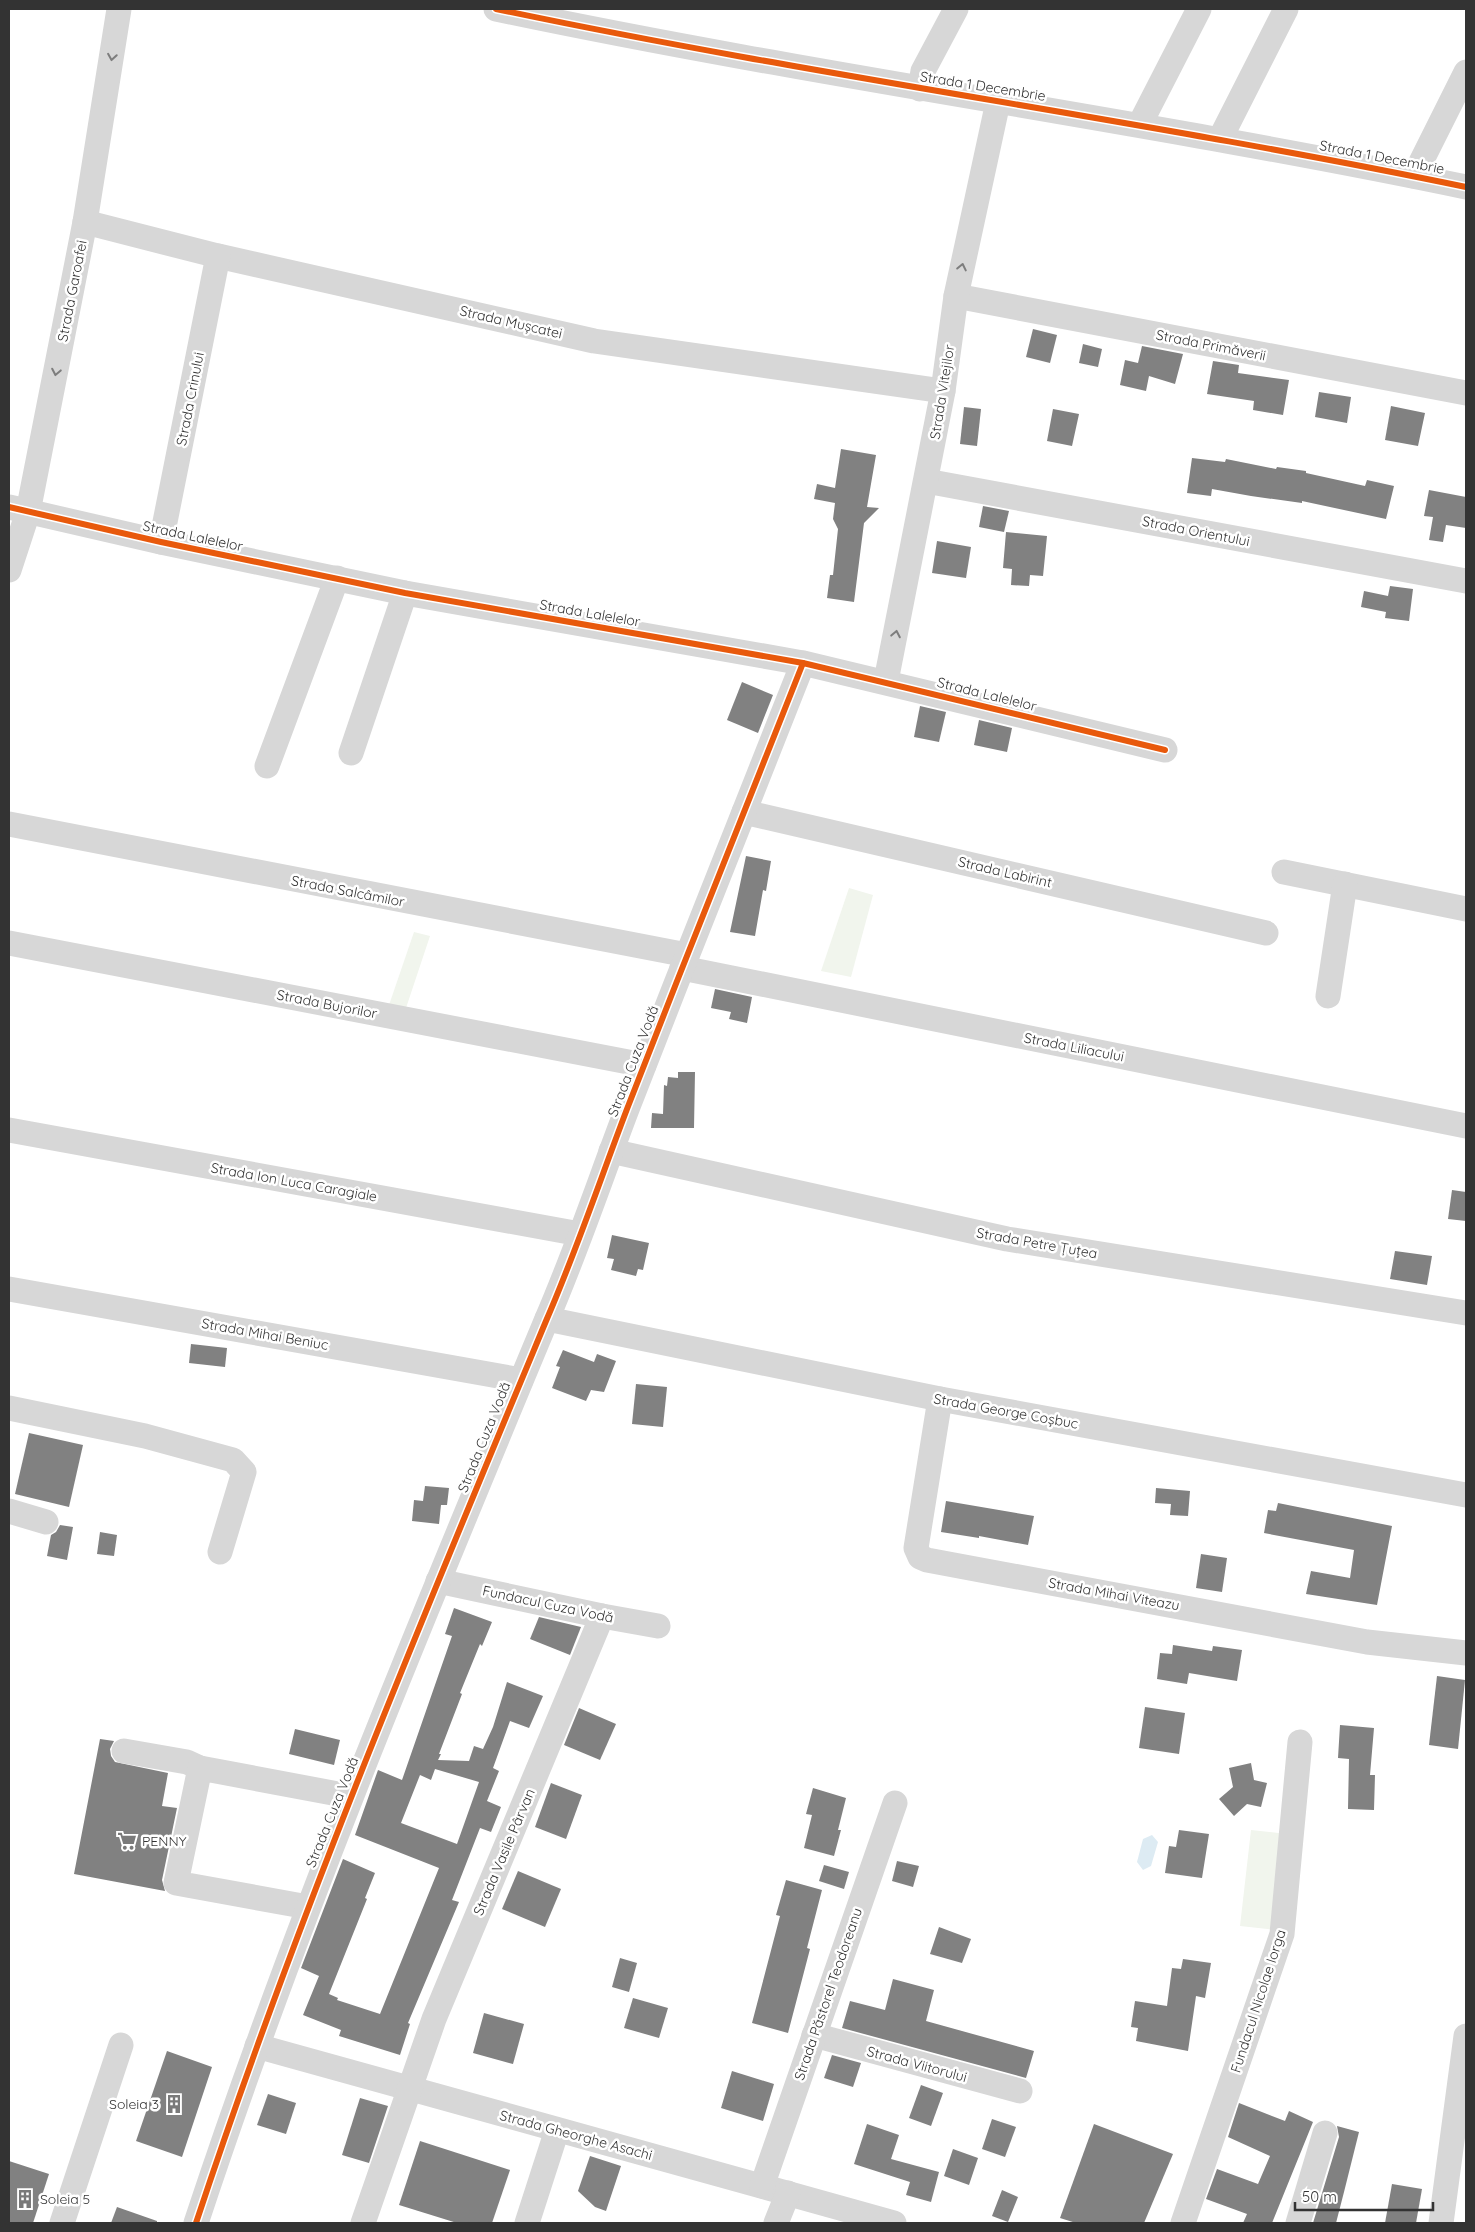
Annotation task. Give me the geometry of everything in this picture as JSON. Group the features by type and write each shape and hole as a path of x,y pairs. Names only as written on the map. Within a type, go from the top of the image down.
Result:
{"street":[{"name":"Strada Garoafei","path":"9,570 18,510 86,222 119,9"},
{"name":"Strada 1 Decembrie","path":"496,9 589,18 920,89 1140,124 1466,187"},
{"path":"920,89 923,71 956,9"},
{"path":"1140,124 1199,9"},
{"path":"1220,139 1286,9"},
{"path":"1414,176 1466,72"},
{"name":"Strada Vitejilor","path":"886,681 943,391 956,296 998,102"},
{"name":"Strada Mușcatei","path":"86,222 218,256 594,341 943,391"},
{"name":"Strada Crinului","path":"162,542 218,256"},
{"name":"Strada Primăverii","path":"956,296 1466,393"},
{"name":"Strada Orientului","path":"926,480 1466,582"},
{"name":"Strada Lalelelor","path":"18,510 405,592 803,663 886,681 1165,750"},
{"path":"267,766 336,578"},
{"path":"351,753 405,592"},
{"name":"Strada Cuza Vodă","path":"196,2223 257,2046 350,1799 438,1581 547,1320 644,1065 803,663"},
{"name":"Strada Labirint","path":"744,812 1266,933"},
{"name":"Strada Salcâmilor","path":"9,824 685,962"},
{"path":"1284,872 1466,910"},
{"path":"1328,996 1345,884"},
{"name":"Strada Bujorilor","path":"9,942 644,1065"},
{"name":"Strada Liliacului","path":"685,962 1466,1126"},
{"name":"Strada Ion Luca Caragiale","path":"9,1130 580,1234"},
{"name":"Strada Petre Țuțea","path":"611,1151 1007,1239 1466,1313"},
{"name":"Strada Mihai Beniuc","path":"9,1289 521,1380"},
{"name":"Strada George Coșbuc","path":"547,1320 940,1400 1466,1495"},
{"name":"Strada Mihai Viteazu","path":"940,1400 916,1548 920,1557 940,1563 1367,1642 1466,1653"},
{"path":"9,1408 145,1436 233,1460 244,1472 220,1552"},
{"path":"9,1511 46,1522"},
{"name":"Fundacul Cuza Vodă","path":"438,1581 658,1626"},
{"name":"Strada Vasile Pârvan","path":"363,2223 434,2019 602,1616"},
{"name":"Fundacul Nicolae Iorga","path":"1184,2223 1282,1934 1300,1742"},
{"path":"124,1751 188,1762 200,1768 328,1792 350,1799"},
{"path":"200,1768 176,1883 308,1907"},
{"name":"Strada Păstorel Teodoreanu","path":"762,2186 895,1803"},
{"name":"Strada Viitorului","path":"814,2035 1020,2091"},
{"path":"1440,2223 1457,2172 1466,2036"},
{"path":"62,2223 121,2045"},
{"name":"Strada Gheorghe Asachi","path":"257,2046 894,2223"},
{"path":"527,2223 557,2130"},
{"path":"1298,2223 1325,2133"},
{"path":"776,2223 788,2194"}],"shaded area":[{"path":"849,888 873,895 851,977 821,971"},
{"path":"414,932 430,936 405,1011 388,1008"},
{"path":"1251,1830 1296,1835 1285,1931 1240,1926"},
{"path":"1152,1835 1158,1842 1151,1866 1143,1870 1137,1862 1143,1839"}],"building":[{"path":"1033,329 1057,335 1050,363 1026,357"},
{"path":"1083,344 1102,349 1098,367 1079,363"},
{"path":"1142,346 1183,354 1175,384 1149,376 1146,391 1120,385 1125,360 1138,363"},
{"path":"1213,361 1239,365 1238,373 1289,380 1283,415 1253,410 1254,401 1207,394"},
{"path":"1319,392 1351,397 1347,423 1315,417"},
{"path":"1391,406 1425,413 1418,446 1385,440"},
{"path":"964,407 981,409 977,446 960,444"},
{"path":"1053,409 1079,414 1072,446 1047,441"},
{"path":"841,449 876,455 867,507 879,508 864,523 854,602 827,598 830,575 833,575 838,529 833,519 835,503 814,499 817,484 835,488"},
{"path":"1192,458 1225,462 1226,459 1276,469 1277,467 1306,471 1306,473 1365,486 1367,480 1394,486 1386,519 1302,501 1302,503 1212,489 1211,496 1187,493"},
{"path":"1429,490 1466,497 1466,528 1446,525 1443,542 1429,540 1433,517 1424,516"},
{"path":"983,506 1009,511 1004,532 979,527"},
{"path":"1006,532 1047,536 1043,576 1030,575 1029,586 1011,585 1012,569 1003,568"},
{"path":"937,541 971,547 966,578 932,573"},
{"path":"1390,586 1413,589 1409,621 1385,618 1386,612 1361,607 1364,591 1388,596"},
{"path":"742,682 773,695 758,733 727,720"},
{"path":"920,706 946,712 939,742 914,737"},
{"path":"979,720 1012,728 1007,752 974,745"},
{"path":"746,856 771,861 766,891 763,890 755,936 730,932"},
{"path":"715,989 752,997 747,1023 729,1019 731,1012 711,1008"},
{"path":"678,1072 695,1072 694,1128 651,1128 652,1113 663,1114 664,1085 667,1086 668,1077 678,1078"},
{"path":"1452,1190 1466,1192 1466,1221 1448,1219"},
{"path":"612,1235 649,1243 643,1270 638,1269 636,1276 611,1270 614,1259 607,1258"},
{"path":"1395,1251 1432,1256 1427,1285 1390,1279"},
{"path":"191,1344 227,1348 225,1367 189,1363"},
{"path":"563,1350 594,1362 597,1354 616,1361 604,1392 591,1390 586,1401 552,1388 560,1367 556,1366"},
{"path":"636,1384 667,1387 663,1427 632,1424"},
{"path":"29,1433 83,1445 69,1507 15,1494"},
{"path":"425,1486 449,1488 447,1505 441,1505 439,1524 412,1521 414,1500 423,1501"},
{"path":"1156,1488 1190,1491 1188,1516 1170,1515 1171,1504 1155,1503"},
{"path":"946,1501 1034,1516 1028,1545 979,1536 979,1538 941,1532"},
{"path":"1278,1503 1392,1526 1377,1605 1306,1594 1311,1571 1350,1578 1354,1550 1264,1533 1268,1510 1276,1511"},
{"path":"60,1525 73,1527 67,1560 47,1556 51,1535 56,1532"},
{"path":"100,1532 117,1535 114,1556 97,1554"},
{"path":"1201,1554 1227,1558 1222,1592 1196,1588"},
{"path":"454,1608 492,1622 482,1646 480,1644 460,1693 462,1694 438,1760 469,1761 474,1746 483,1749 493,1727 507,1682 543,1696 529,1728 510,1721 493,1768 499,1771 487,1801 501,1807 491,1832 480,1828 452,1900 459,1902 408,2023 410,2024 400,2055 339,2036 341,2030 303,2015 319,1976 301,1968 343,1859 375,1873 365,1898 367,1899 329,1994 338,1998 337,2000 380,2014 439,1868 355,1835 378,1770 402,1780 452,1636 445,1634","holes":["435,1769 479,1782 457,1844 401,1823 420,1775 431,1780"]},
{"path":"539,1617 581,1627 570,1655 530,1639"},
{"path":"1173,1645 1212,1651 1213,1646 1242,1650 1237,1681 1189,1673 1187,1684 1157,1679 1160,1653 1172,1654"},
{"path":"1437,1676 1465,1680 1458,1749 1429,1745"},
{"path":"1145,1707 1185,1713 1179,1754 1139,1748"},
{"path":"579,1708 616,1724 600,1760 564,1745"},
{"path":"1340,1725 1374,1728 1370,1775 1375,1775 1374,1810 1348,1809 1349,1759 1338,1758"},
{"path":"295,1729 340,1740 334,1765 289,1754"},
{"name":"PENNY","path":"100,1739 114,1741 110,1749 111,1756 115,1762 168,1773 162,1806 177,1808 162,1880 165,1891 74,1874"},
{"path":"1251,1763 1254,1780 1267,1783 1261,1807 1247,1804 1234,1816 1219,1799 1233,1787 1229,1768"},
{"path":"551,1783 582,1795 566,1839 535,1827"},
{"path":"813,1788 846,1798 838,1830 841,1830 834,1856 804,1848 812,1815 806,1814"},
{"path":"1179,1830 1209,1834 1202,1878 1165,1873 1169,1846 1176,1847"},
{"path":"897,1861 919,1866 913,1887 892,1881"},
{"path":"824,1865 849,1872 844,1889 819,1881"},
{"path":"518,1871 561,1889 545,1927 502,1909"},
{"path":"786,1880 822,1890 807,1948 810,1949 788,2033 752,2023 780,1916 776,1915"},
{"path":"939,1927 971,1939 962,1963 930,1954"},
{"path":"620,1958 637,1963 629,1992 612,1987"},
{"path":"1183,1959 1211,1963 1205,1998 1196,1996 1188,2051 1136,2041 1138,2028 1131,2027 1135,2001 1167,2006 1172,1968 1181,1969"},
{"path":"893,1979 934,1990 926,2021 1034,2051 1026,2078 842,2028 850,2001 885,2010"},
{"path":"633,1998 668,2008 659,2038 624,2028"},
{"path":"484,2013 524,2024 513,2064 473,2053"},
{"name":"Soleia 3","path":"167,2051 212,2067 182,2157 136,2141"},
{"path":"832,2055 861,2063 853,2087 824,2078"},
{"path":"732,2071 774,2084 763,2121 721,2108"},
{"path":"921,2085 943,2093 931,2126 909,2118"},
{"path":"268,2094 296,2103 286,2134 257,2125"},
{"path":"360,2098 388,2106 369,2163 342,2155"},
{"path":"1239,2103 1285,2121 1289,2111 1313,2122 1272,2223 1243,2223 1247,2214 1206,2199 1217,2169 1258,2184 1270,2156 1228,2137"},
{"path":"992,2119 1016,2127 1005,2157 982,2149"},
{"path":"867,2124 899,2135 891,2159 939,2172 931,2202 906,2195 910,2182 854,2164"},
{"path":"1094,2124 1173,2154 1144,2223 1076,2223 1060,2218"},
{"path":"1337,2126 1359,2132 1336,2223 1313,2223 1339,2137"},
{"path":"420,2141 510,2170 492,2223 457,2223 399,2205"},
{"path":"953,2149 978,2158 969,2185 944,2176"},
{"path":"590,2156 621,2166 606,2211 595,2207 578,2191"},
{"name":"Soleia 5","path":"9,2161 49,2174 33,2223 9,2223"},
{"path":"1392,2184 1422,2189 1416,2223 1385,2223"},
{"path":"1002,2190 1018,2197 1008,2222 992,2216"},
{"path":"117,2207 157,2221 157,2223 111,2223"}],"cycle path":[{"path":"496,9 738,56 1224,140 1466,187"},
{"path":"9,507 161,542 405,593 803,663 1165,750"},
{"path":"196,2223 235,2109 318,1882 407,1657 568,1269 627,1109 803,663"}],"place":[{"name":"PENNY","path":"127,1841"},
{"name":"Soleia 3","path":"174,2104"},
{"name":"Soleia 5","path":"25,2199"}]}
